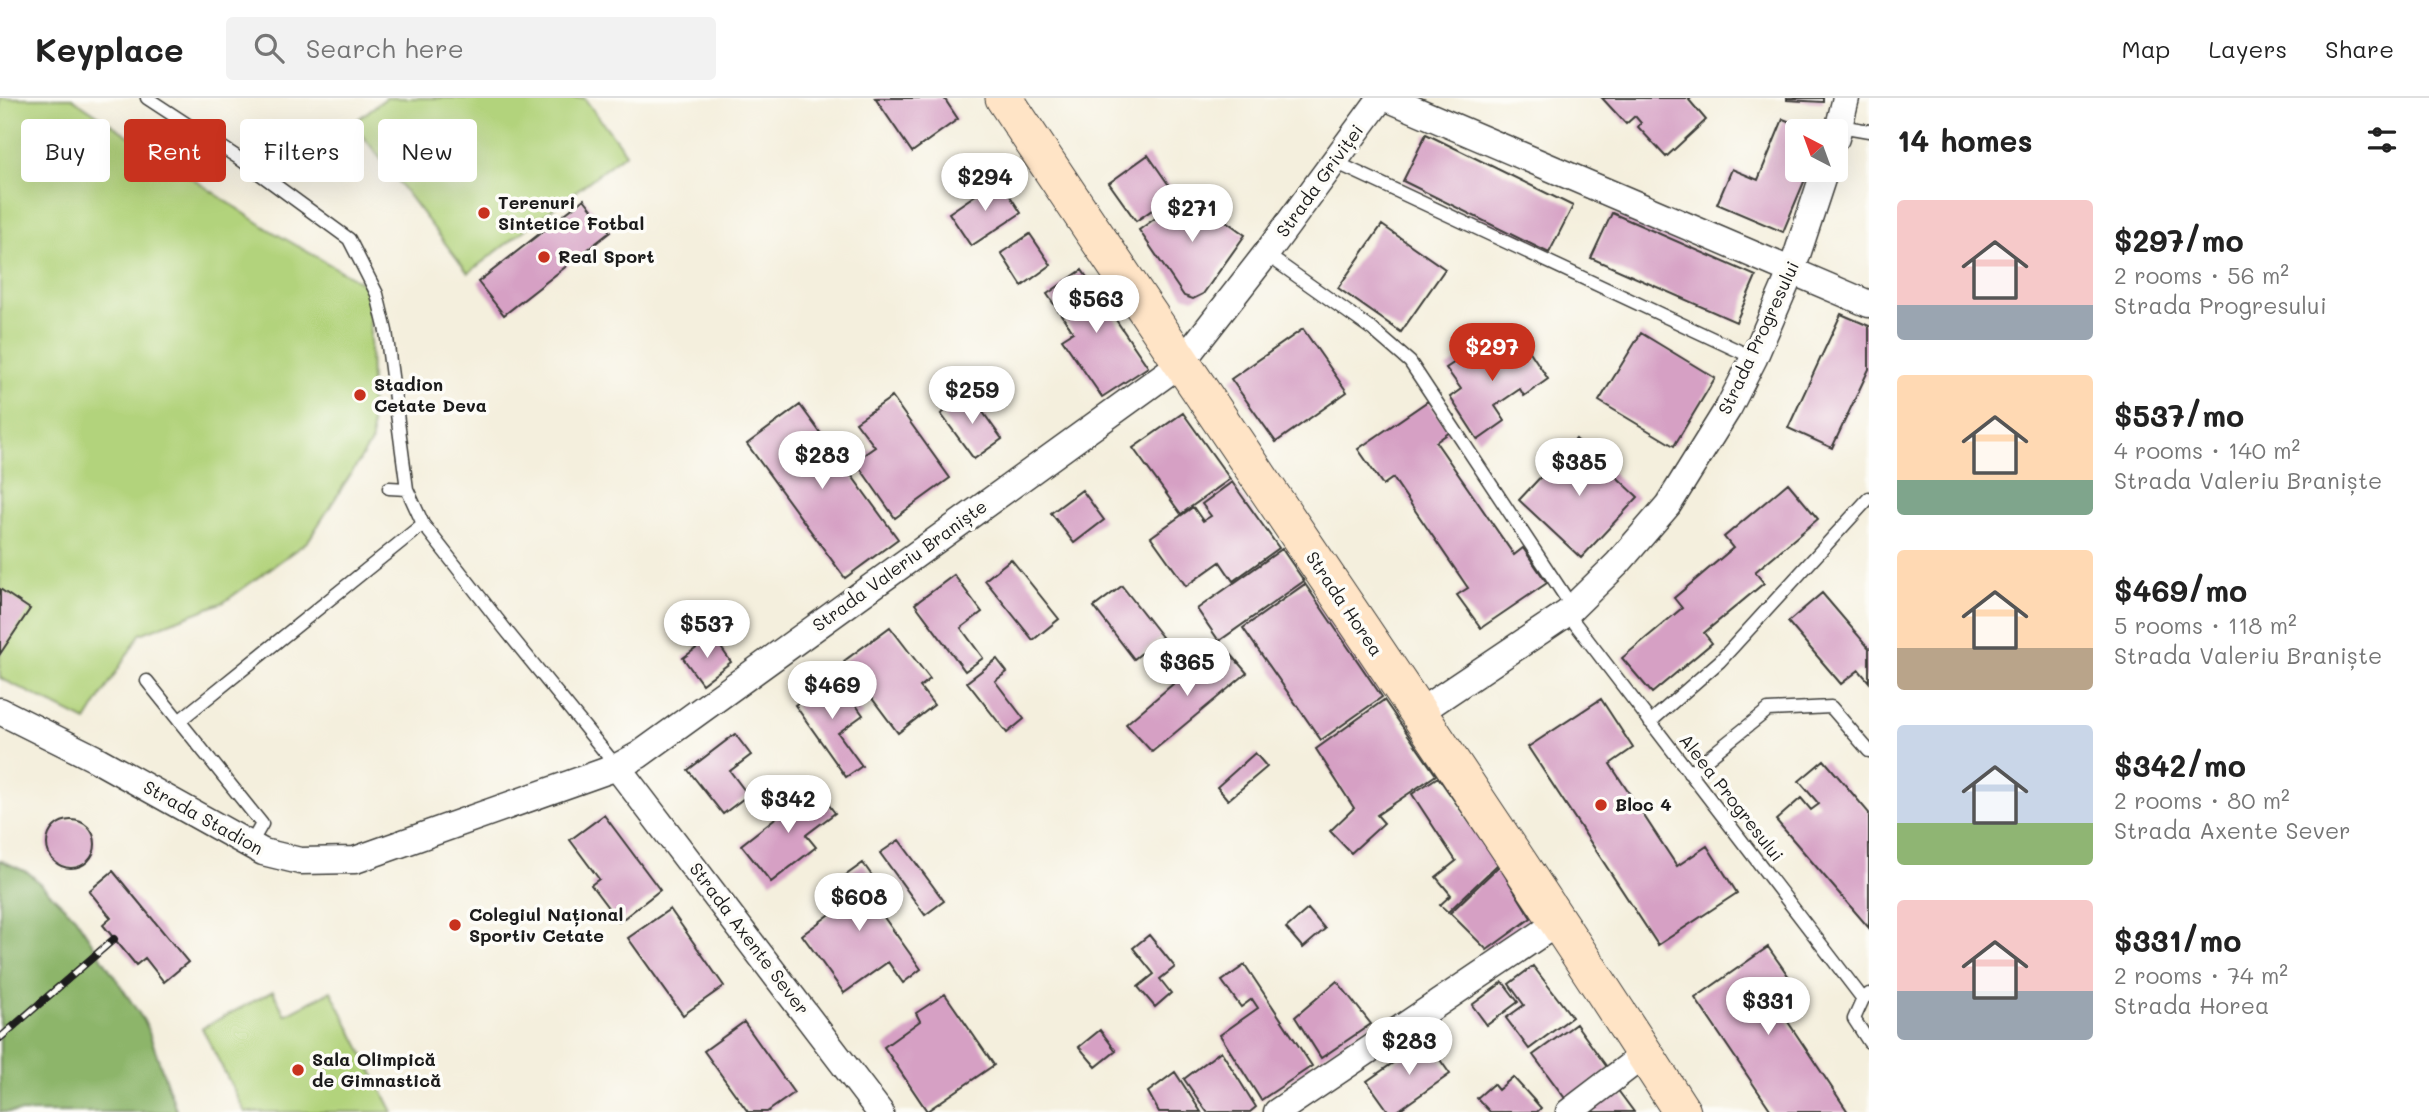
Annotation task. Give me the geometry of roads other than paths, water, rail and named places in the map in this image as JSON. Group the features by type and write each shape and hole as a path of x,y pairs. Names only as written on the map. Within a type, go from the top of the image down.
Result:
{"main road":[{"name":"Strada Horea","path":"1004,98 1418,713 1682,1112"}],"street":[{"name":"Strada Griviței","path":"1181,363 1266,254 1381,98"},
{"path":"1387,98 1869,304"},
{"path":"1841,119 1846,98"},
{"name":"Strada Progresului","path":"1418,713 1569,610 1618,563 1668,505 1730,407 1754,358 1792,271 1821,182"},
{"name":"Strada Valeriu Braniște","path":"617,767 639,755 1181,363"},
{"name":"Strada Stadion","path":"0,711 94,758 250,845 275,856 300,861 355,860 617,767"},
{"name":"Strada Axente Sever","path":"617,767 880,1112"},
{"path":"1277,1112 1557,923"},
{"path":"1569,1112 1645,1054"}],"lane":[{"path":"147,98 237,157 349,239 365,268 380,306 386,331 407,489 423,524 617,767"},
{"path":"1848,132 1869,131"},
{"path":"1335,162 1754,358"},
{"name":"Aleea Progresului","path":"1266,254 1373,330 1410,362 1569,610 1689,773 1866,996"},
{"path":"389,488 407,489"},
{"path":"1650,722 1720,661 1869,498"},
{"path":"178,720 423,524"},
{"path":"147,681 262,824 250,845"},
{"path":"1689,773 1768,709 1831,707 1869,751"},
{"path":"1866,996 1854,1019 1869,1042"}],"railway":[{"path":"0,1038 114,939"}],"place":[{"name":"Terenuri Sintetice Fotbal","path":"484,213"},
{"name":"Real Sport","path":"544,257"},
{"name":"Stadion Cetate Deva","path":"360,395"},
{"name":"Bloc 4","path":"1601,805"},
{"name":"Colegiul Național Sportiv Cetate","path":"455,925"},
{"name":"Sala Olimpică de Gimnastică","path":"298,1070"}]}
